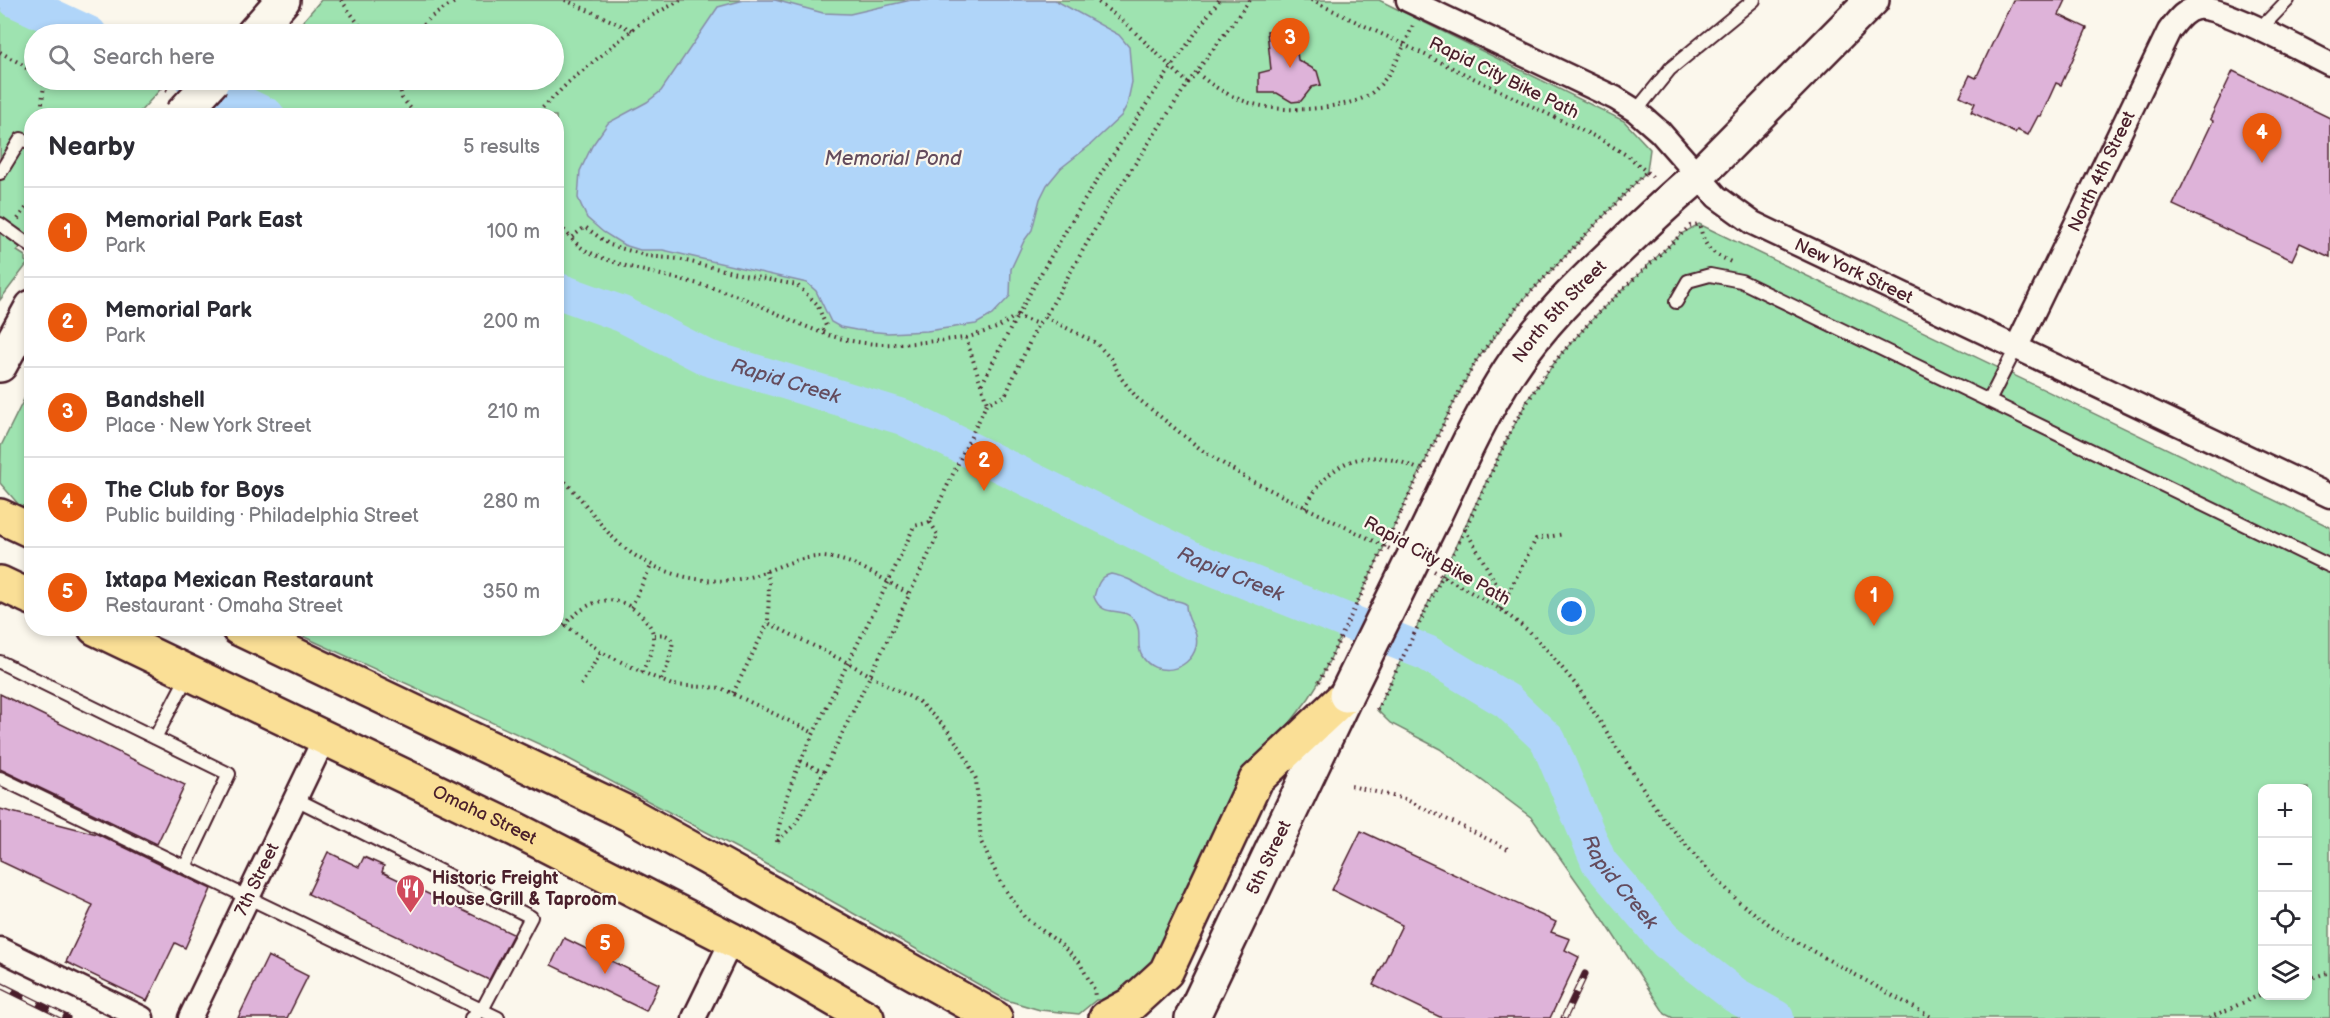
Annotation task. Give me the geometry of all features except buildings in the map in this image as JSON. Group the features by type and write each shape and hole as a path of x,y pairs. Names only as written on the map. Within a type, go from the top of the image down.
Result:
{"main road":[{"path":"262,24 283,0"},
{"name":"North 5th Street","path":"1333,688 1416,516 1528,343 1573,291 1698,176 1872,0"},
{"path":"187,108 204,90"},
{"path":"0,365 24,322"},
{"path":"0,516 24,527"},
{"path":"0,583 24,594"},
{"name":"Omaha Street","path":"111,636 515,829 732,940 867,1018"},
{"path":"255,636 627,813 996,1018"},
{"path":"1101,1009 1130,1005 1166,972 1256,780 1333,688"},
{"name":"5th Street","path":"1192,1018 1333,688"}],"street":[{"name":"New York Street","path":"1415,3 1615,98 1636,111 1660,132 1717,197 1753,223 2330,496"},
{"path":"2196,4 2218,10 2330,64"},
{"name":"North 4th Street","path":"2017,346 2169,31 2196,4"},
{"name":"7th Street","path":"190,1018 324,739"},
{"path":"694,1018 732,940"},
{"path":"0,950 142,1018"}],"lane":[{"path":"1636,111 1670,69 1754,0"},
{"path":"2259,30 2288,0"},
{"path":"0,173 21,139 24,140"},
{"path":"0,225 24,242"},
{"path":"1676,302 1688,281 1710,275 1741,281 2330,566"},
{"path":"1989,401 2017,346"},
{"path":"0,662 229,774 185,867"},
{"path":"155,738 189,674"},
{"path":"0,778 498,1018"},
{"path":"296,799 531,917 482,1010 471,1018"}],"path":[{"path":"340,0 358,24"},
{"path":"425,24 431,17 458,0"},
{"path":"566,0 632,30"},
{"path":"564,87 632,30 658,11 681,0"},
{"path":"1095,0 1123,21 1188,83"},
{"path":"981,385 1016,316 1092,188 1170,68 1219,0"},
{"path":"987,403 1005,396 1038,324 1045,317 1112,199 1188,83 1250,0"},
{"name":"Rapid City Bike Path","path":"1311,0 1600,139 1647,171 1699,224"},
{"path":"1197,73 1222,92 1244,101 1277,109 1305,110 1353,103 1371,93 1388,73 1404,44 1415,3"},
{"path":"0,52 24,66"},
{"path":"42,108 44,90"},
{"path":"400,90 402,98 410,108"},
{"path":"542,108 561,90"},
{"path":"1377,710 1515,422 1528,399 1561,354 1599,312 1690,226 1699,224 1705,245 1712,253 1737,265"},
{"path":"572,237 585,227 609,245 648,256 678,259 797,285 817,304 825,326 822,333"},
{"path":"564,229 586,251 613,262 684,279 729,293 822,333 848,340 877,344 966,338 999,327 1016,316"},
{"path":"1016,316 1038,324"},
{"name":"Rapid City Bike Path","path":"1045,317 1096,343 1111,359 1121,378 1137,398 1203,451 1248,479 1400,554"},
{"path":"930,522 938,535 910,594 815,790 795,824 777,842 780,815 814,733 889,583 914,526 930,522 987,403 966,338"},
{"path":"1305,508 1320,482 1328,474 1358,459 1394,459 1420,470 1416,516 1333,688"},
{"path":"564,481 583,501 599,523 628,551 683,577 731,581 798,560 821,557 867,569 910,594"},
{"path":"1465,528 1505,599"},
{"path":"1500,609 1536,539 1564,534"},
{"path":"631,607 652,564"},
{"name":"Rapid City Bike Path","path":"1431,570 1500,609 1529,631 1561,665 1659,813 1738,902 1790,939 1933,1018"},
{"path":"733,693 768,623 769,584 766,571"},
{"path":"642,672 654,635 649,623 631,607 608,600 593,602 578,611 564,625 601,652 642,672 682,687 711,686 733,693 814,733"},
{"path":"768,623 871,675 919,702 931,712 963,752 976,779 980,834 988,861 1025,918 1058,942 1078,962 1094,989 1101,1009"},
{"path":"654,635 669,636 673,642 668,665 661,680"},
{"path":"581,685 601,652"},
{"path":"801,761 823,772"},
{"path":"1351,786 1406,799 1510,850"},
{"path":"2312,977 2330,972"},
{"path":"2209,1018 2258,996"}],"green space":[{"path":"0,0 15,0 67,24 24,24 24,90 159,90 143,108 24,108 24,242 17,251 24,255 24,268 0,300"},
{"path":"321,0 1379,0 1624,121 1650,149 1647,171 1522,301 1476,361 1445,420 1319,682 1268,752 1168,937 1147,971 1113,999 1096,1000 1079,1014 1040,1010 1006,1000 761,861 552,750 302,636 564,636 564,108 230,108 245,90 564,90 564,24 301,24"},
{"path":"1699,224 2330,527 2330,1018 1673,1018 1665,1014 1601,916 1532,818 1440,749 1390,723 1377,710 1528,399 1561,354 1599,312 1681,234"},
{"path":"24,399 24,508 19,505 0,483 1,446"}],"water":[{"name":"Memorial Pond","path":"744,0 775,0 823,13 850,14 911,0 1055,0 1119,35 1129,47 1132,82 1127,105 1121,116 1061,168 1047,185 1040,199 1032,230 1024,241 1011,269 1010,296 992,315 976,324 927,331 888,333 840,327 831,322 816,291 807,283 663,250 640,250 624,245 603,232 587,218 578,198 580,171 592,146 608,123 647,102 661,91 718,7"},
{"path":"1111,574 1131,581 1166,599 1186,604 1197,641 1192,655 1186,662 1179,667 1163,669 1148,663 1142,656 1135,621 1125,613 1103,608 1094,597 1101,580"}],"waterway":[{"name":"Rapid Creek","path":"16,0 68,24"},
{"name":"Rapid Creek","path":"214,90 251,108"},
{"name":"Rapid Creek","path":"564,293 622,314 708,358 903,417 1196,561 1427,653 1507,701 1548,740 1599,862 1667,942 1735,995 1776,1018"}],"railway":[{"path":"1564,1018 1585,974"},
{"path":"0,985 67,1018"}],"place":[{"name":"Bandshell","path":"1290,68"},
{"name":"The Club for Boys","path":"2262,163"},
{"name":"Memorial Park","path":"984,491"},
{"name":"Memorial Park East","path":"1874,626"},
{"name":"Historic Freight House Grill & Taproom","path":"411,914"},
{"name":"Ixtapa Mexican Restaraunt","path":"605,974"}]}
